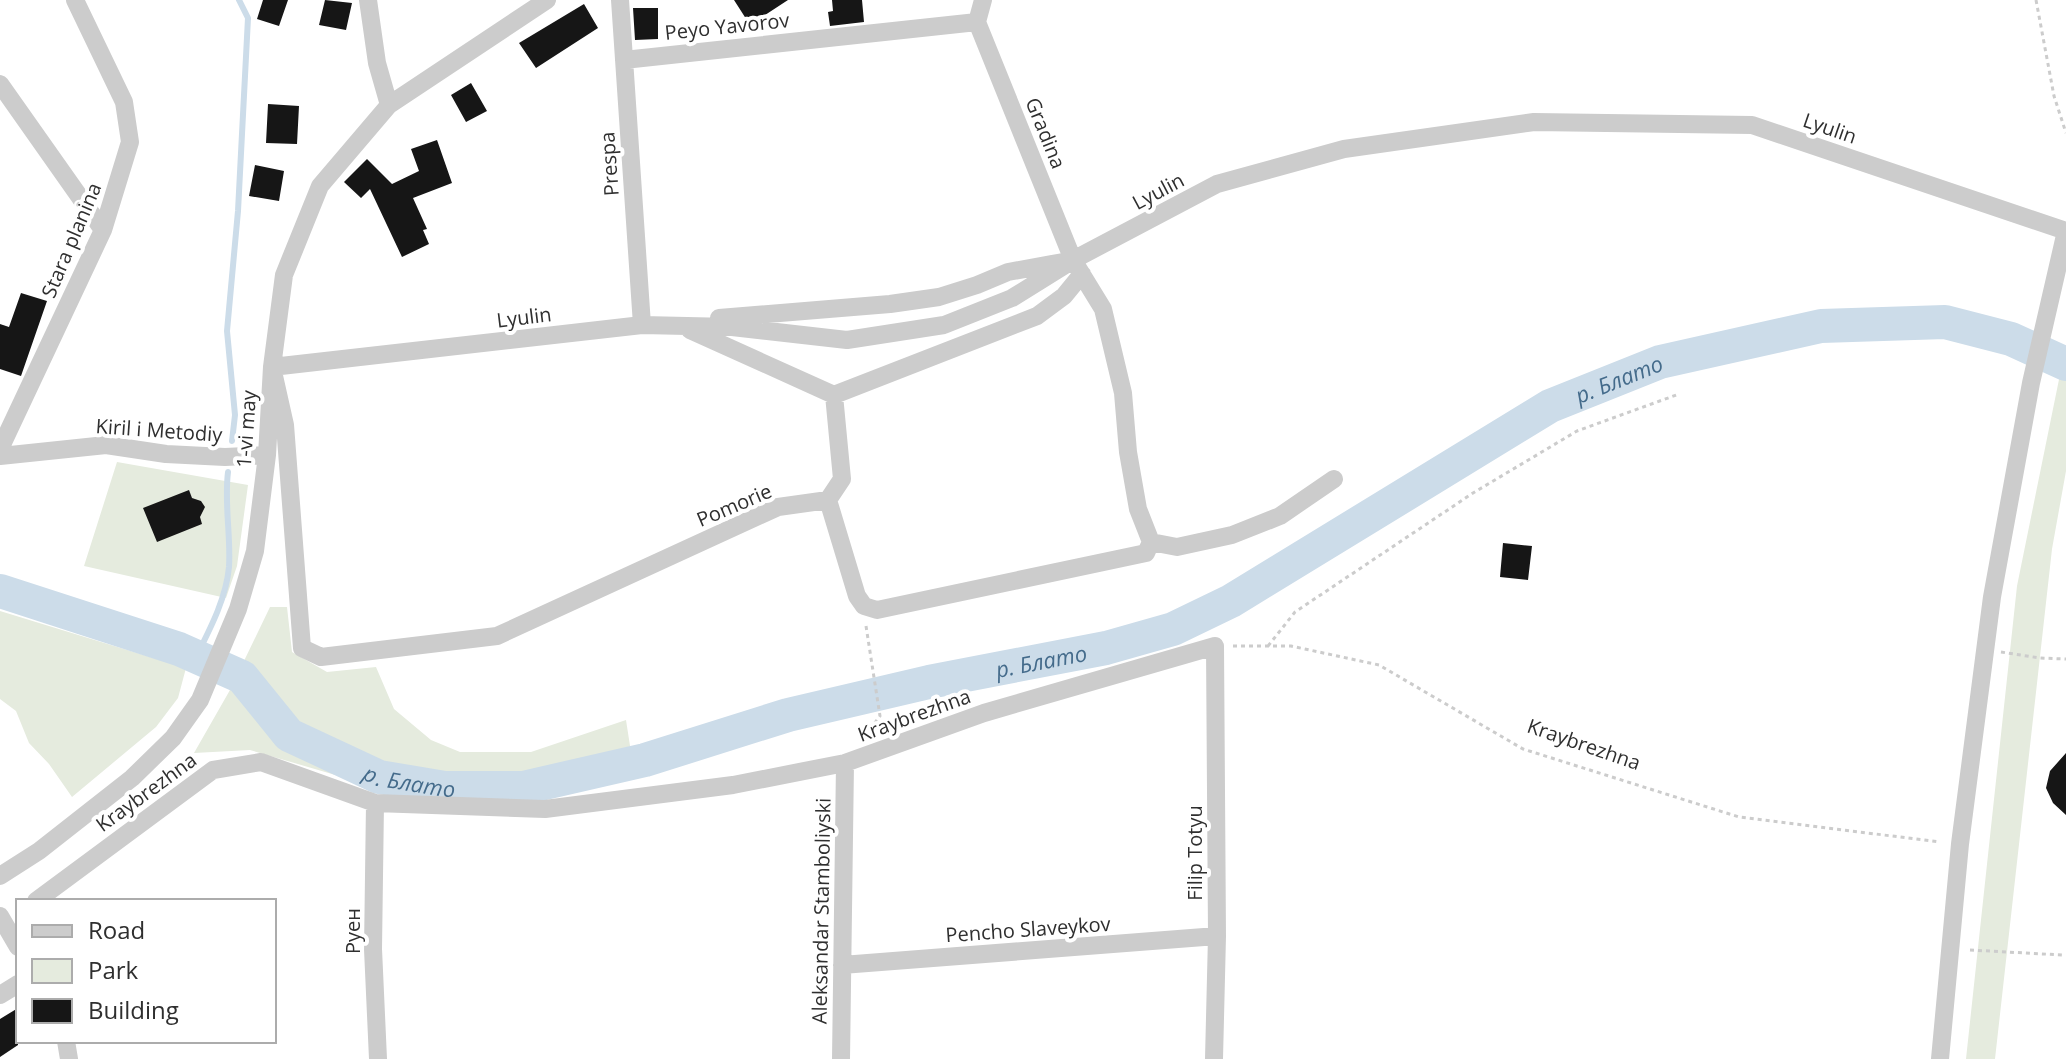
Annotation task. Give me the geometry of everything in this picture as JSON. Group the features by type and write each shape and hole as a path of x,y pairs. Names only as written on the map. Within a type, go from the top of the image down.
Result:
{"street":[{"name":"Stara planina","path":"0,449 103,230 130,142 124,102 75,0"},
{"path":"368,0 377,63 389,105"},
{"name":"1-vi may","path":"0,876 39,851 132,778 173,738 200,700 238,609 255,551 284,275 320,186 389,105 547,0"},
{"name":"Prespa","path":"620,0 642,325"},
{"path":"977,22 983,0"},
{"name":"Peyo Yavorov","path":"624,60 977,22"},
{"name":"Gradina","path":"977,22 1077,267"},
{"path":"0,84 103,230"},
{"name":"Lyulin","path":"272,367 642,325 732,327 847,340 944,325 1012,298 1077,267 1217,184 1344,149 1534,122 1752,125 2066,231"},
{"path":"1940,1059 1960,844 1992,597 2031,383 2066,231"},
{"path":"663,327 691,320 890,304 939,297 1008,272 1077,267"},
{"path":"688,328 834,395 1037,316 1064,296 1077,267"},
{"path":"834,395 842,479 828,500 857,596 864,606 877,610 1146,553 1151,542 1138,509 1128,452 1123,393 1103,309 1077,267"},
{"name":"Pomorie","path":"272,367 285,425 302,648 321,657 497,636 778,507 828,500"},
{"name":"Kiril i Metodiy","path":"0,456 106,445 166,454 225,457 267,455"},
{"path":"1151,542 1177,547 1232,535 1280,516 1334,479"},
{"name":"Kraybrezhna","path":"39,899 213,770 261,762 375,803 545,809 733,785 845,763 984,713 1215,646"},
{"name":"Filip Totyu","path":"1214,1059 1217,936 1215,646"},
{"name":"Aleksandar Stamboliyski","path":"841,1059 845,763"},
{"name":"Руен","path":"375,803 373,949 378,1059"},
{"path":"8,918 16,941"},
{"name":"Pencho Slaveykov","path":"842,965 1217,936"}],"path":[{"path":"2036,0 2054,96 2066,133"},
{"path":"1268,646 1295,612 1473,493 1577,431 1679,394"},
{"path":"864,606 880,716"},
{"name":"Kraybrezhna","path":"1215,646 1291,646 1379,665 1523,749 1739,817 1960,844"},
{"path":"1986,650 2066,659"},
{"path":"1950,949 2062,955"}],"green space":[{"path":"2066,345 2066,471 2052,549 1995,1059 1966,1059 2017,586"},
{"path":"117,462 248,485 237,566 226,598 84,566"},
{"path":"270,607 287,607 292,652 327,672 376,667 394,709 431,740 460,752 531,752 626,720 635,778 527,800 390,791 250,750 194,753 230,690"},
{"path":"0,611 186,668 178,698 156,727 72,797 49,764 29,743 16,711 0,699"}],"building":[{"path":"263,0 288,0 279,26 257,19"},
{"path":"325,0 352,3 346,30 319,25"},
{"path":"734,0 788,0 750,25"},
{"path":"832,0 862,0 864,22 830,26 828,12 833,11"},
{"path":"584,4 598,28 536,68 519,43"},
{"path":"633,8 658,8 658,39 635,40"},
{"path":"471,83 487,111 466,122 451,95"},
{"path":"268,104 299,106 297,144 266,143"},
{"path":"437,140 452,183 413,198 427,229 423,230 429,244 402,257 370,189 361,198 344,182 367,159 392,184 419,171 411,149"},
{"path":"255,165 284,171 279,201 249,196"},
{"path":"21,293 47,301 21,376 0,369 0,324 9,327"},
{"path":"189,490 192,498 201,501 205,507 200,517 202,524 157,542 143,508"},
{"path":"1503,543 1532,546 1528,580 1500,577"},
{"path":"2066,753 2066,815 2053,803 2046,788 2050,771"},
{"path":"16,1009 18,1045 0,1057 0,1019"}],"waterway":[{"path":"232,441 235,415 227,331 238,211 248,18 239,0"},
{"name":"р. Блато","path":"0,591 179,649 242,677 289,735 379,777 445,788 523,788 645,760 788,715 929,682 1106,648 1173,629 1231,601 1550,406 1660,362 1821,326 1945,322 2011,339 2066,364"},
{"path":"196,657 225,591 229,567 228,472"}]}
